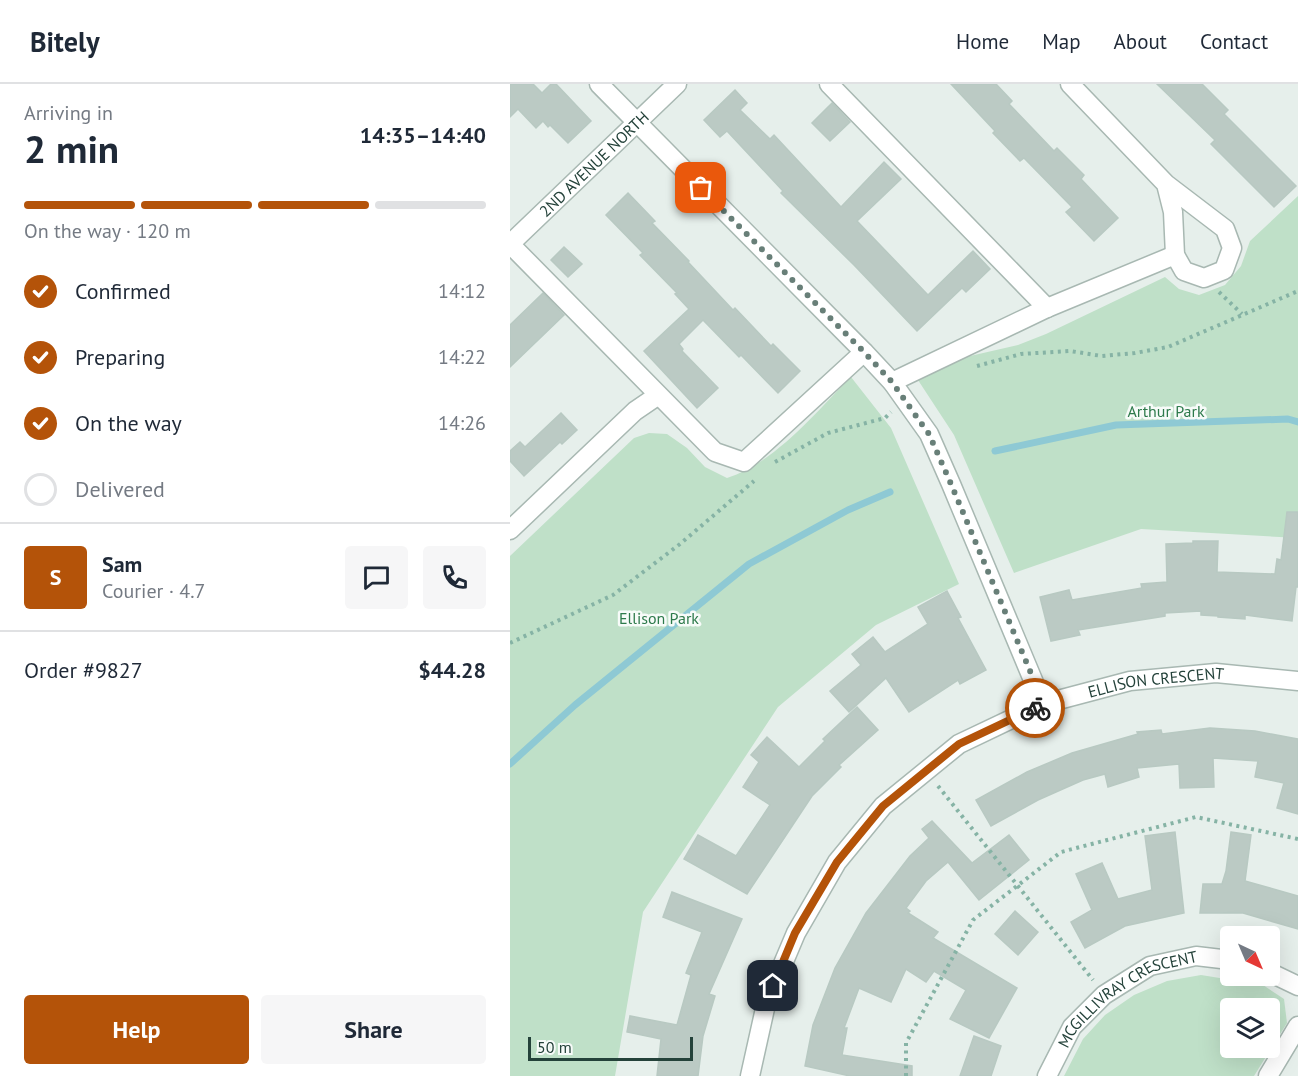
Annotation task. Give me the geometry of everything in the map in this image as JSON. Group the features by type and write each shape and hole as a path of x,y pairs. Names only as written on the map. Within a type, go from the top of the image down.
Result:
{"street":[{"path":"599,84 864,352 904,398 929,434 1044,704"},
{"name":"2ND AVENUE NORTH","path":"510,244 677,84"},
{"path":"829,84 1047,308"},
{"path":"1070,84 1166,183 1225,229 1232,248 1224,270 1204,278 1184,271 1175,255 1173,212 1166,183"},
{"path":"510,244 657,396 715,452 744,462 864,352"},
{"path":"892,382 1047,308 1175,255"},
{"path":"510,530 635,411 657,396"},
{"name":"ELLISON CRESCENT","path":"750,1076 766,1004 795,933 837,862 883,806 959,744 1044,704 1130,681 1216,674 1298,681"},
{"name":"MCGILLIVRAY CRESCENT","path":"1047,1076 1072,1027 1104,995 1150,966 1196,956 1220,959"},
{"path":"1280,977 1298,986"},
{"path":"1268,1076 1298,1026"}],"path":[{"path":"1204,278 1242,314"},
{"path":"976,366 1021,354 1070,351 1102,356 1168,347 1298,291"},
{"path":"774,463 828,433 885,418 904,398"},
{"path":"510,643 613,595 680,544 757,478"},
{"path":"926,771 1104,995"},
{"path":"906,1076 906,1043 974,920 1061,852 1196,817 1298,839"}],"green space":[{"name":"Arthur Park","path":"1298,196 1298,538 1141,529 1014,573 954,435 916,377 957,359 1018,345 1046,334 1165,277 1179,289 1199,295 1225,285 1241,266 1250,241"},
{"name":"Ellison Park","path":"851,377 891,428 959,584 876,625 778,707 643,912 615,1076 510,1076 510,556 634,438 649,433 667,434 687,448 705,467 727,478 745,471 778,449 809,421"},
{"path":"1201,975 1220,978 1220,986 1264,986 1284,999 1287,1023 1280,1034 1280,998 1220,998 1220,1058 1265,1058 1254,1076 1064,1076 1083,1039 1105,1015 1134,995 1167,981"}],"building":[{"path":"510,84 533,84 542,93 551,84 556,84 591,121 568,143 543,121 536,128 518,109 510,117"},
{"path":"951,84 996,84 1012,101 1009,104 1054,151 1057,148 1084,175 1081,179 1118,218 1094,241 1066,212 1072,207 1024,158 1020,161"},
{"path":"1157,84 1202,84 1228,110 1224,114 1296,186 1274,207 1211,144 1215,140"},
{"path":"735,90 747,103 740,110 770,139 774,135 841,207 884,162 901,179 857,221 928,295 973,251 990,269 966,292 962,288 917,331 781,193 783,191 727,131 720,137 704,120"},
{"path":"832,103 850,122 830,141 812,123"},
{"path":"628,193 655,221 652,223 733,310 735,308 771,346 773,344 800,371 778,393 703,320 679,344 682,351 718,388 697,408 644,351 689,309 675,294 677,293 640,255 643,253 606,215"},
{"path":"564,247 582,264 568,277 551,260"},
{"path":"543,293 564,315 510,367 510,325"},
{"path":"561,413 577,430 562,444 560,442 524,476 510,461 510,451 520,442 525,447"},
{"path":"1287,512 1298,512 1298,587 1296,587 1292,621 1245,615 1245,619 1218,617 1201,615 1201,611 1165,613 1165,616 1078,630 1080,635 1051,641 1040,597 1069,590 1072,600 1142,588 1141,584 1167,582 1166,544 1218,541 1217,572 1275,574 1277,559 1281,560"},
{"path":"947,591 961,617 958,618 986,670 960,684 958,680 909,712 886,678 849,712 830,691 861,665 852,654 873,637 885,652 928,624 918,607"},
{"path":"857,707 878,730 839,765 841,767 812,796 747,894 684,859 698,835 736,856 770,805 743,787 759,762 751,755 767,737 799,767 825,741 823,739"},
{"path":"1210,728 1255,731 1298,739 1298,814 1277,808 1284,783 1255,777 1258,761 1213,758 1214,787 1180,788 1179,764 1137,768 1139,777 1108,787 1105,774 1083,780 1038,800 991,826 976,800 1027,772 1072,753 1138,734 1137,732 1161,730 1162,734"},
{"path":"932,821 972,863 1009,835 1029,860 979,900 948,862 926,881 906,908 910,911 908,913 938,932 933,938 1017,988 989,1038 950,1019 966,990 934,971 926,982 906,969 891,1002 859,988 844,1028 847,1028 842,1055 912,1066 912,1076 850,1076 805,1066 813,1025 835,968 866,913 910,856 929,838 922,829"},
{"path":"1175,832 1184,913 1125,926 1085,948 1071,922 1092,910 1076,874 1102,863 1118,899 1152,890 1145,836"},
{"path":"1231,832 1251,835 1245,881 1298,896 1298,929 1243,913 1200,913 1203,884 1222,884"},
{"path":"672,892 742,919 709,994 715,996 703,1036 698,1076 657,1076 661,1039 627,1032 630,1016 677,1025 691,975 686,973 702,932 663,917"},
{"path":"1015,911 1038,932 1018,955 995,934"},
{"path":"974,1036 1001,1046 991,1076 960,1076"}],"waterway":[{"path":"995,451 1116,425 1288,419 1298,422"},
{"path":"510,764 575,705 749,564 848,510 890,492"}],"way so far":[{"path":"701,188 892,382 929,434 1044,704 1035,708"}],"route":[{"path":"773,986 795,933 837,862 883,806 959,744 1035,708"}]}
